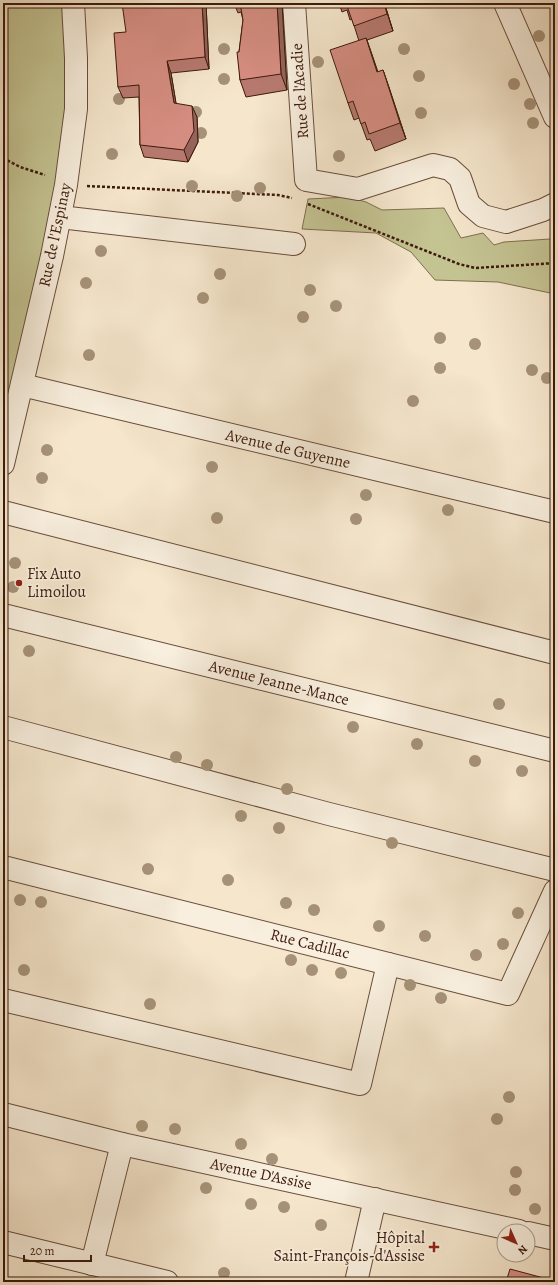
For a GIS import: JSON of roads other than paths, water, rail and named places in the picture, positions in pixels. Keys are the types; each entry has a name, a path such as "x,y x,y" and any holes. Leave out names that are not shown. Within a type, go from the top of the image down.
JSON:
{"street":[{"name":"Rue de l'Espinay","path":"3,464 66,185 76,109 74,3"},
{"name":"Rue de l'Acadie","path":"294,3 306,180 358,189 433,165 450,169 460,178 469,204 483,216 506,222 555,204"},
{"path":"505,3 555,118"},
{"path":"60,217 294,244"},
{"name":"Avenue de Guyenne","path":"22,385 555,512"},
{"path":"3,512 555,653"},
{"name":"Avenue Jeanne-Mance","path":"3,615 555,751"},
{"path":"3,726 329,814 555,870"},
{"name":"Rue Cadillac","path":"3,867 508,994 555,891"},
{"path":"3,1000 360,1084 388,964"},
{"name":"Avenue D'Assise","path":"3,1114 122,1144 496,1226"},
{"path":"92,1264 122,1144"},
{"path":"356,1282 375,1200"},
{"path":"536,1235 555,1239"},
{"path":"3,1242 167,1282"}],"place":[{"name":"Fix Auto Limoilou","path":"19,583"},
{"name":"Hôpital Saint-François-d'Assise","path":"434,1247"}]}
